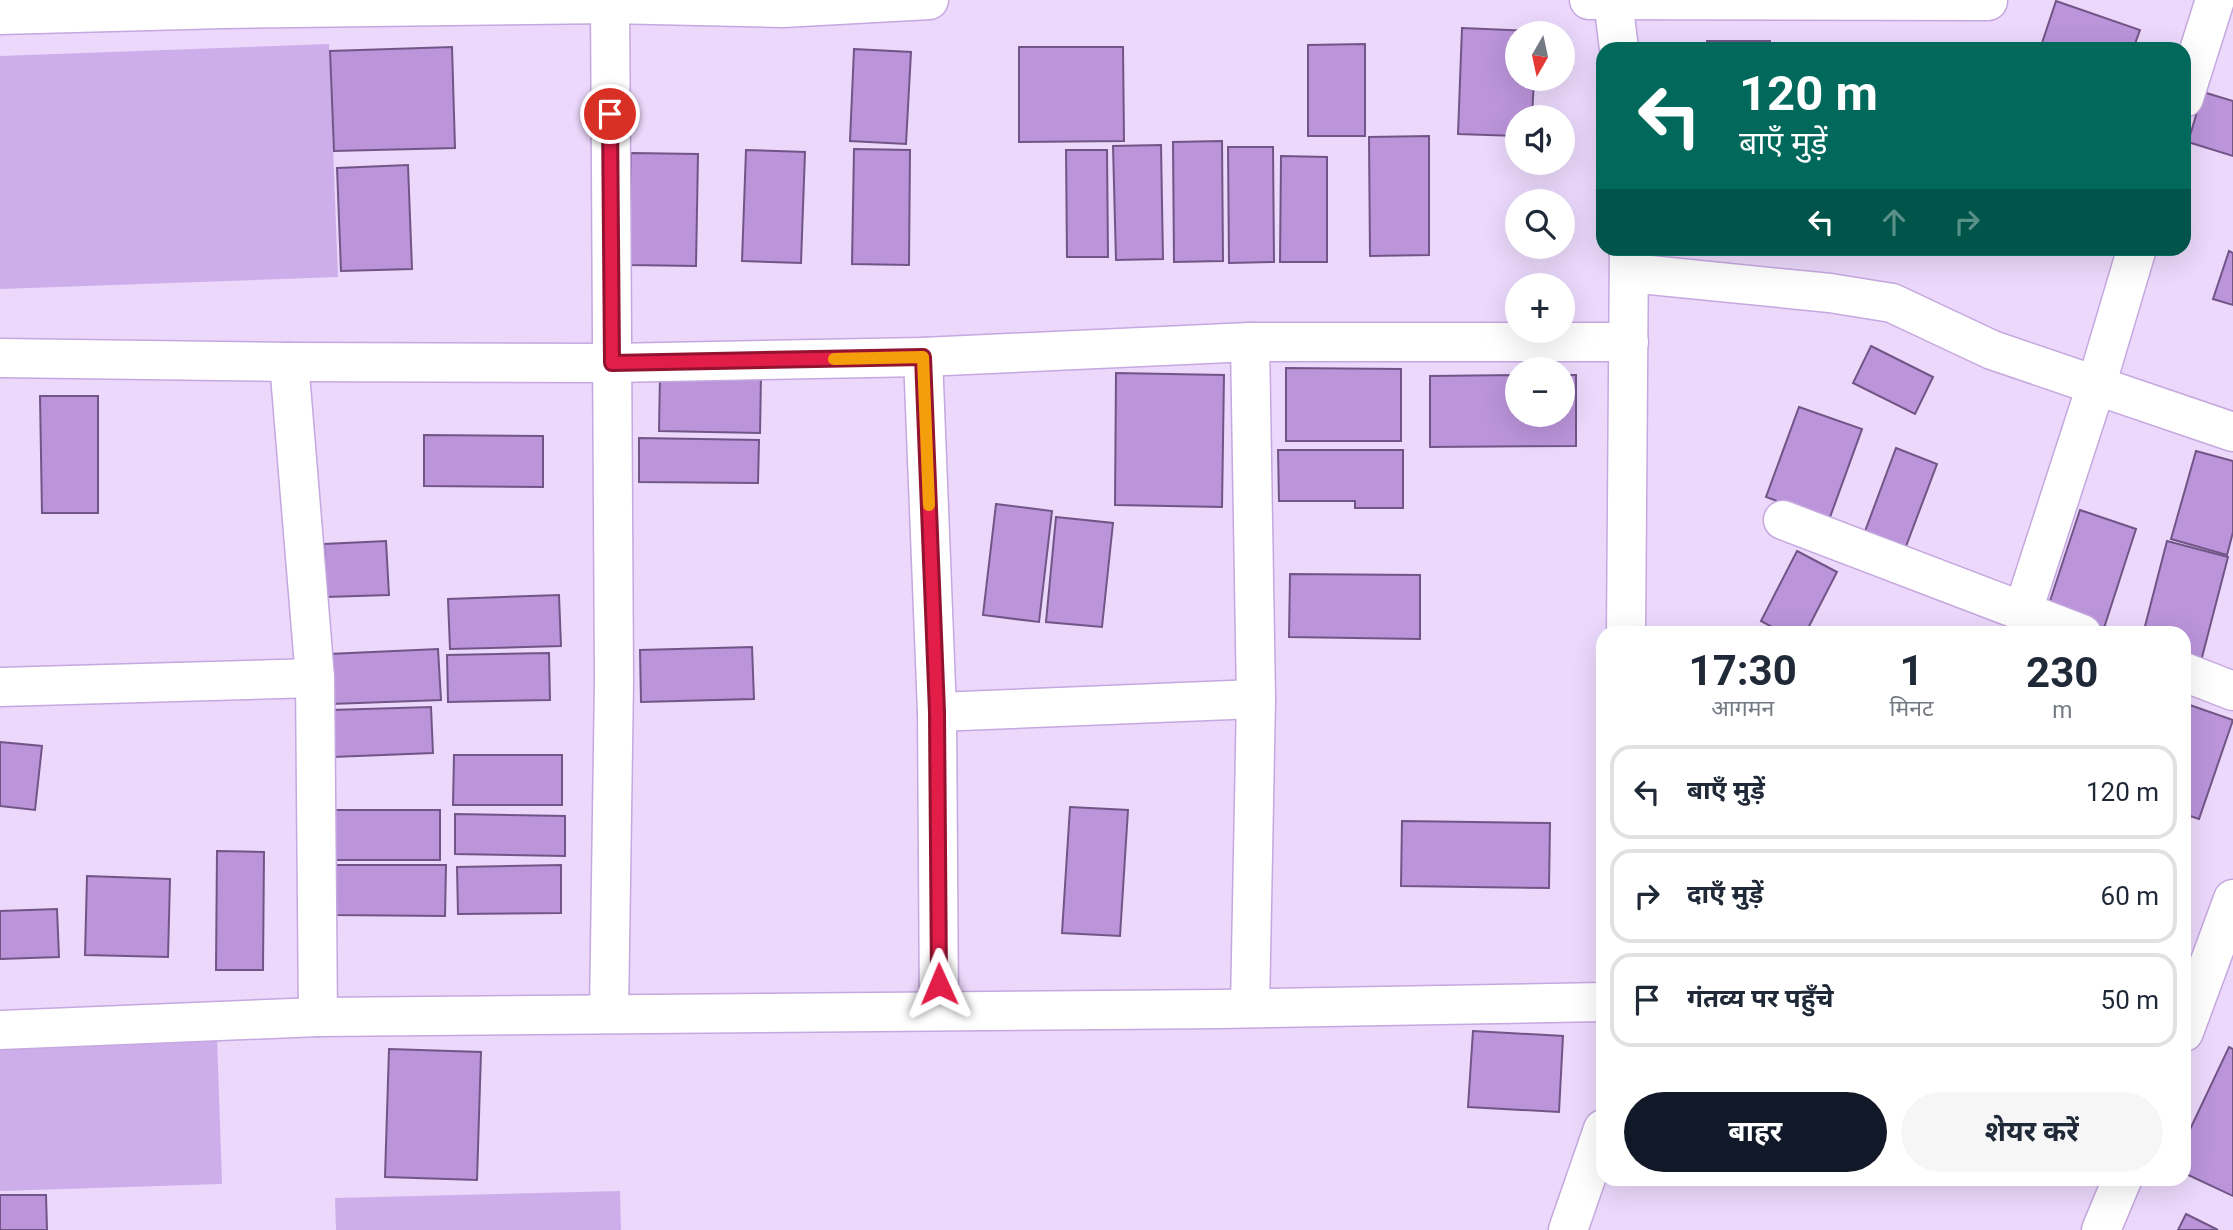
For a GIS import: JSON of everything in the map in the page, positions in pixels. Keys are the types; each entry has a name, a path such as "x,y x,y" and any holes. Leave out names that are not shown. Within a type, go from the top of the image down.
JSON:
{"street":[{"path":"0,15 610,2 783,8 872,1 929,0"},
{"path":"1589,0 1989,1"},
{"path":"1613,0 1618,42"},
{"path":"2191,76 2215,0"},
{"path":"609,1014 614,681 610,2"},
{"path":"2023,611 2096,386 2135,256"},
{"path":"1626,626 1629,261 1892,303 1992,351 2233,432"},
{"path":"0,358 612,363 923,357 1250,342 1629,342"},
{"path":"1250,342 1256,699 1250,1008"},
{"path":"923,357 937,712 939,1011"},
{"path":"289,362 315,678 318,1017"},
{"path":"1783,520 2061,626"},
{"path":"2191,675 2233,691"},
{"path":"0,687 315,678"},
{"path":"937,712 1256,699"},
{"path":"2191,1013 2233,899"},
{"path":"0,1030 318,1017 1596,1002"},
{"path":"1568,1230 1596,1149"},
{"path":"2101,1230 2119,1186"}],"shaded area":[{"path":"329,44 338,277 0,289 0,56"},
{"path":"217,1036 222,1184 0,1191 0,1042"},
{"path":"620,1191 621,1230 336,1230 335,1198"}],"building":[{"path":"2056,1 2140,30 2136,42 2042,42"},
{"path":"1462,28 1505,30 1505,91 1533,91 1533,105 1505,105 1505,136 1458,134"},
{"path":"1707,41 1770,41 1770,42"},
{"path":"1365,44 1365,136 1308,136 1308,45"},
{"path":"452,47 455,148 334,151 330,51"},
{"path":"1019,47 1123,47 1124,141 1019,142"},
{"path":"854,49 911,52 906,144 850,141"},
{"path":"2203,92 2233,101 2233,156 2191,143 2191,132"},
{"path":"1429,136 1429,255 1370,256 1369,137"},
{"path":"1222,141 1223,261 1174,262 1173,142"},
{"path":"1161,145 1163,259 1116,260 1113,146"},
{"path":"1228,147 1273,147 1274,262 1229,263"},
{"path":"854,149 910,150 909,265 852,264"},
{"path":"746,150 805,152 801,263 742,261"},
{"path":"1066,150 1107,150 1108,257 1067,257"},
{"path":"631,153 698,154 696,266 629,265"},
{"path":"1281,156 1327,157 1327,262 1280,262"},
{"path":"408,165 412,269 341,271 337,168"},
{"path":"2229,251 2233,253 2233,305 2213,299"},
{"path":"1871,346 1933,377 1915,414 1853,383"},
{"path":"1286,368 1401,369 1401,441 1286,441"},
{"path":"1116,373 1224,375 1222,507 1115,505"},
{"path":"660,374 761,375 760,433 659,431"},
{"path":"1505,375 1505,427 1575,427 1576,375 1576,446 1430,447 1430,376"},
{"path":"40,396 98,396 98,513 42,513"},
{"path":"1799,407 1862,429 1829,520 1766,497"},
{"path":"424,435 543,436 543,487 424,486"},
{"path":"639,438 759,440 758,483 639,482"},
{"path":"1896,448 1937,464 1905,549 1864,534"},
{"path":"1278,450 1403,450 1403,508 1355,508 1355,501 1279,501"},
{"path":"2196,451 2233,461 2233,532 2227,555 2171,539"},
{"path":"996,504 1052,511 1039,622 983,615"},
{"path":"2080,510 2136,529 2105,626 2047,610"},
{"path":"1056,517 1113,523 1102,627 1046,622"},
{"path":"386,541 389,595 326,597 324,544"},
{"path":"2167,541 2228,557 2200,665 2191,663 2191,626 2145,626"},
{"path":"1797,551 1837,572 1809,626 1770,626 1761,621"},
{"path":"1290,574 1420,575 1420,639 1289,637"},
{"path":"559,595 561,646 450,649 448,599"},
{"path":"752,647 754,699 641,702 640,650"},
{"path":"438,649 441,700 331,704 329,654"},
{"path":"549,653 550,700 448,702 447,655"},
{"path":"2191,705 2233,720 2199,819 2191,816"},
{"path":"431,707 433,753 333,757 331,710"},
{"path":"0,742 42,746 35,810 0,806"},
{"path":"454,755 562,755 562,805 453,805"},
{"path":"1070,807 1128,810 1120,936 1062,933"},
{"path":"331,810 440,810 440,860 331,860"},
{"path":"455,814 565,816 565,856 455,854"},
{"path":"1402,821 1550,823 1549,888 1401,886"},
{"path":"217,851 264,852 263,970 216,970"},
{"path":"333,865 446,865 445,916 333,915"},
{"path":"561,865 561,913 458,914 457,867"},
{"path":"87,876 170,879 168,957 85,955"},
{"path":"57,909 59,957 0,959 0,911"},
{"path":"1473,1031 1563,1036 1559,1112 1468,1107"},
{"path":"2229,1047 2233,1049 2233,1196 2191,1176 2191,1127"},
{"path":"389,1049 481,1052 477,1180 385,1177"},
{"path":"0,1195 46,1195 47,1230 0,1230"},
{"path":"2186,1214 2218,1230 2178,1230"}],"slow traffic":[{"path":"834,359 923,357 929,505"}],"route":[{"path":"610,114 612,363 923,357 937,712 939,984"}]}
